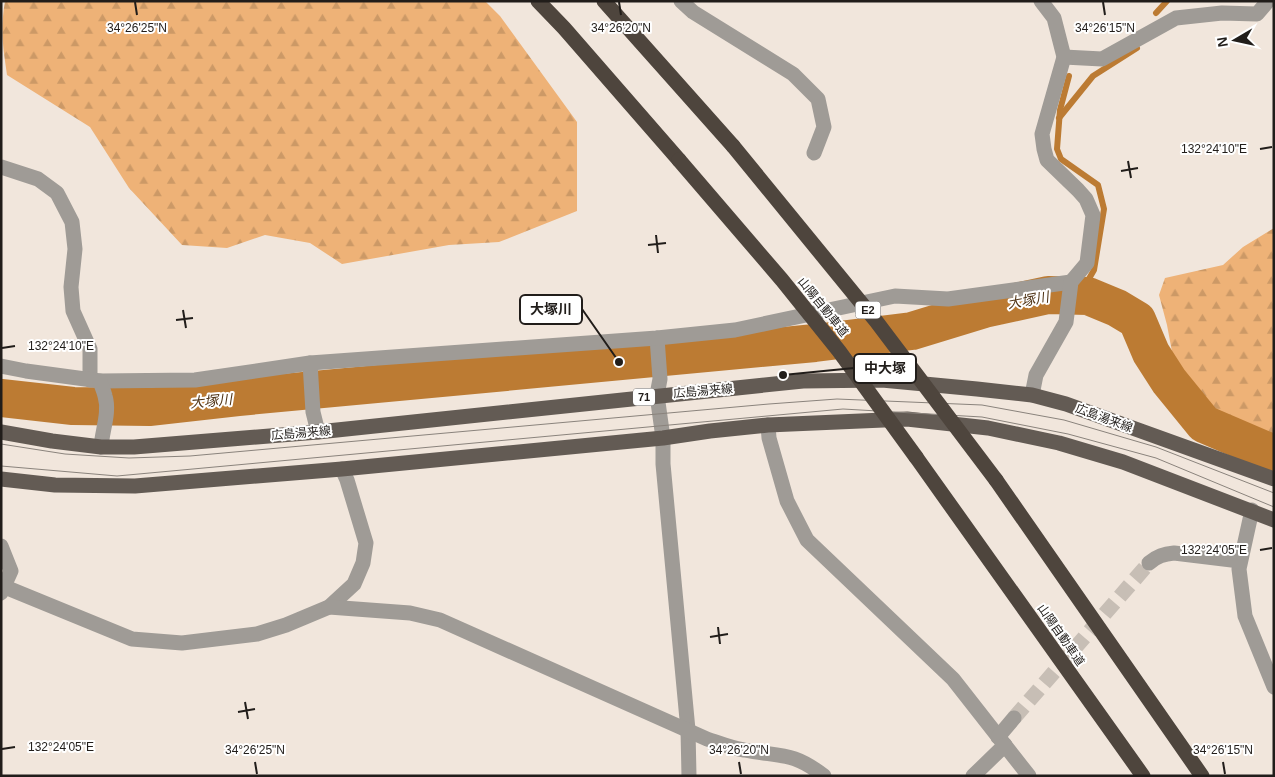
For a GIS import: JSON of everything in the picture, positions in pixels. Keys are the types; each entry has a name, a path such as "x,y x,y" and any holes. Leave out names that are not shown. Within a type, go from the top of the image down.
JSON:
{"highway":[{"name":"山陽自動車道","path":"538,1 564,28 679,160 782,280 839,351 1143,776"},
{"name":"E2","path":"604,1 733,146 876,321 996,480 1202,776"}],"main road":[{"name":"広島湯来線","path":"1,432 101,447 134,446 318,432 803,381 882,380 1032,395 1066,404 1274,479"},
{"path":"1,479 55,485 135,486 342,469 663,438 768,425 907,419 988,428 1059,443 1114,459 1252,510 1274,520"}],"street":[{"path":"681,1 693,12 793,74 818,100 824,127 814,153"},
{"path":"1032,395 1036,376 1066,322 1071,282 1087,263 1093,214 1086,199 1047,160 1044,149 1042,134 1064,57 1054,18 1041,1"},
{"path":"1064,57 1102,59 1176,18 1222,13 1257,14 1268,1"},
{"path":"1,167 38,179 57,193 72,222 76,249 71,287 74,311 90,349 95,380 106,397 105,426 102,432 101,447"},
{"path":"1,366 95,380 195,380 658,343 735,330 895,296 948,299 1071,282"},
{"path":"658,343 660,379 657,395 663,438 663,464 688,730 689,776"},
{"path":"310,370 313,407 318,432"},
{"path":"768,425 769,438 787,500 807,540 953,679 1029,776"},
{"path":"1,546 11,571 3,590 132,638 182,643 257,634 329,607 354,584 363,563 366,544 342,469"},
{"path":"1252,510 1238,569 1245,616 1274,686"},
{"path":"1149,563 1156,557 1174,553 1240,561"},
{"path":"329,607 410,613 440,620 722,745 742,750 789,756 803,761 824,776"},
{"path":"973,776 1001,741 1014,718"}],"green space":[{"path":"5,1 485,1 500,16 577,122 577,211 499,242 449,245 342,264 310,243 265,235 227,248 182,245 129,188 90,127 7,75 2,30"},
{"path":"1274,228 1274,444 1197,401 1173,357 1159,295 1165,278 1223,265 1243,247"}],"waterway":[{"path":"1156,13 1167,1"},
{"path":"1059,118 1093,76 1137,48"},
{"path":"1069,76 1060,110 1057,149 1061,159 1098,185 1104,209 1094,270 1079,296"},
{"name":"大塚川","path":"1,398 73,406 149,407 815,343 912,331 984,309 1048,295 1088,296 1117,308 1137,320 1151,353 1169,381 1204,424 1274,454"}],"tunnel":[{"path":"1014,718 1149,563"}],"tram line":[{"path":"1,444 65,454 129,458 190,456 837,399 982,405 1064,420 1156,447 1274,493"},
{"path":"1,466 117,476 843,409 982,417 1068,434 1156,458 1274,507"}],"place":[{"name":"大塚川","path":"619,362"},
{"name":"中大塚","path":"783,375"}]}
